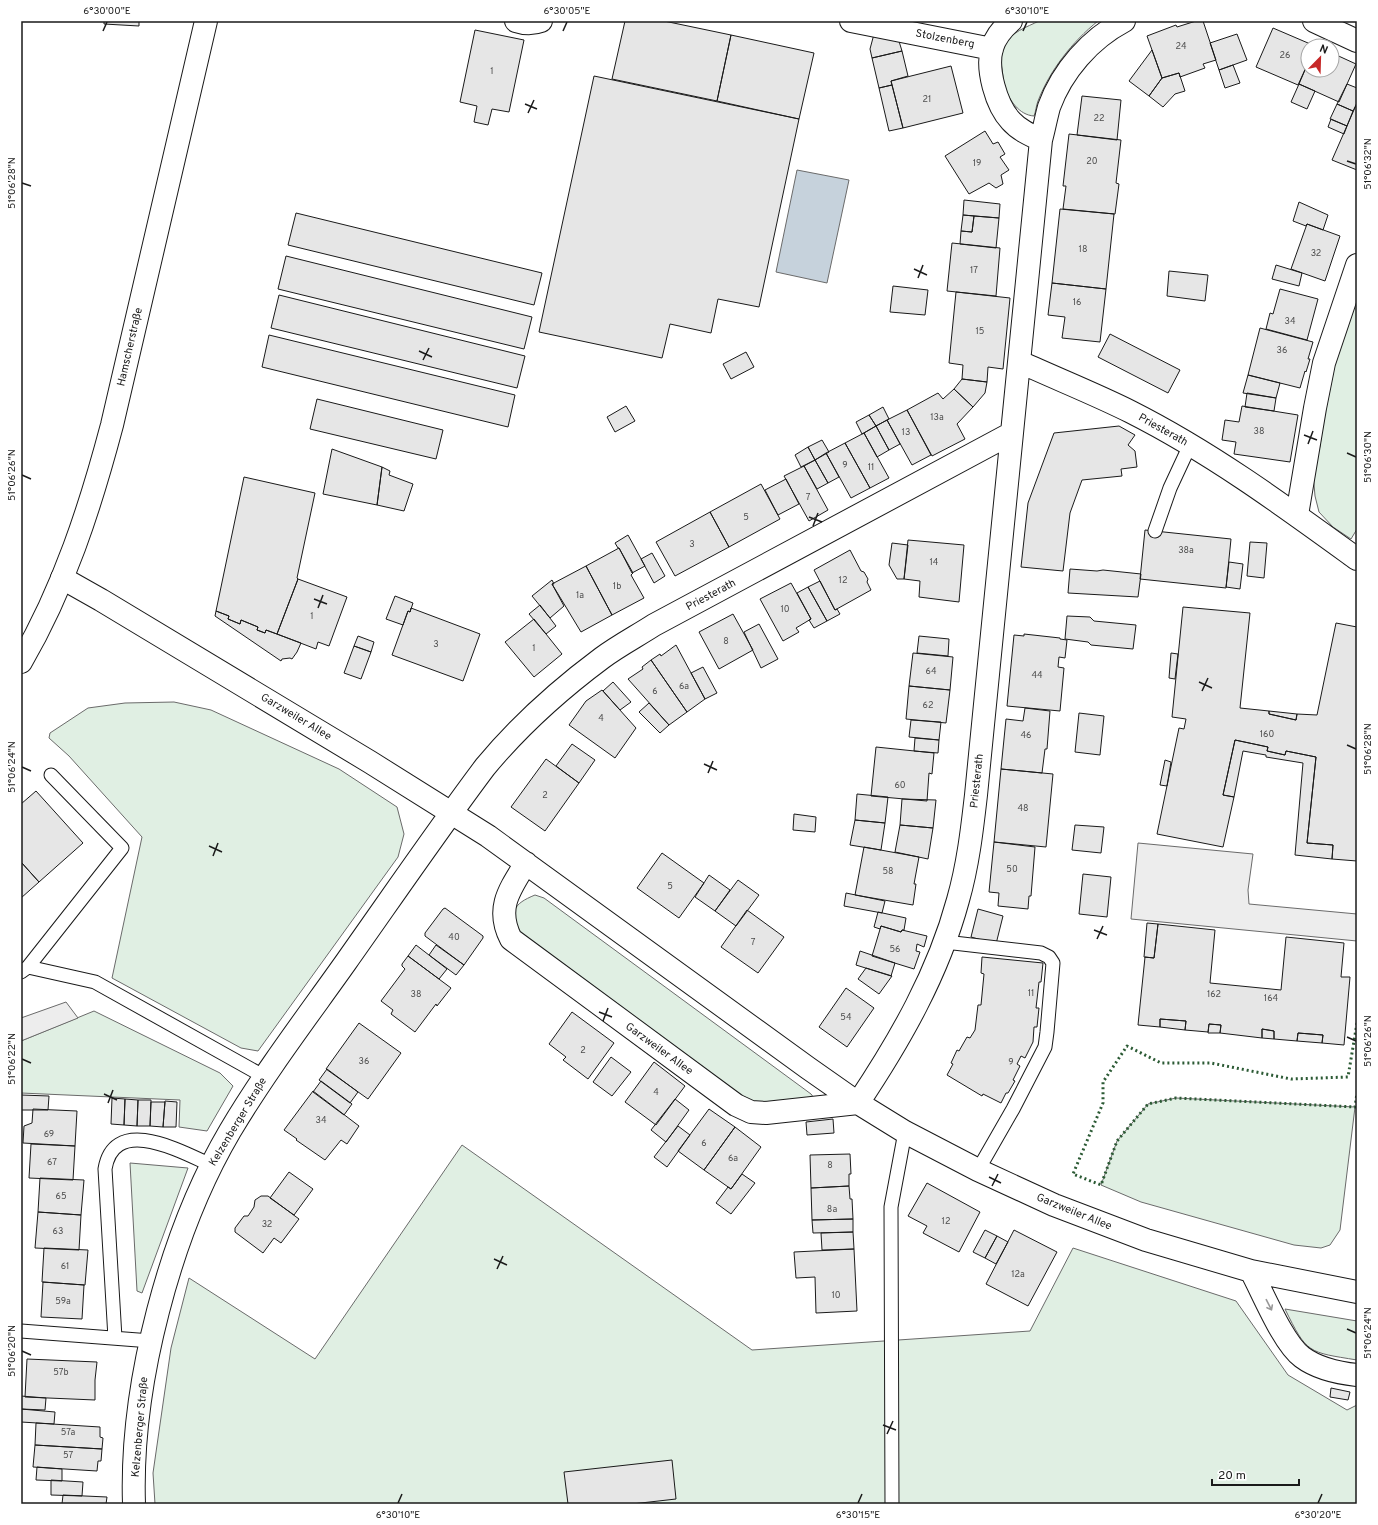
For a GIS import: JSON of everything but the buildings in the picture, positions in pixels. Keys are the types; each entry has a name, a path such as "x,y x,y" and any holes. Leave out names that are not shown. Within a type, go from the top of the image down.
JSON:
{"street":[{"name":"Hamscherstraße","path":"21,662 49,609 88,511 110,432 206,21"},
{"path":"516,21 523,23 536,23 541,21"},
{"name":"Stolzenberg","path":"851,21 992,49"},
{"path":"1011,21 1000,33 992,49 991,69 994,86 1002,109 1010,120 1021,130 1042,140"},
{"name":"Priesterath","path":"858,1103 907,1024 928,982 945,942 959,899 968,854 1042,140 1050,107 1066,76 1088,47 1102,34 1124,21"},
{"path":"1314,21 1357,41"},
{"path":"1297,515 1312,423 1324,363 1357,265"},
{"name":"Priesterath","path":"1020,362 1130,411 1190,445 1244,478 1357,559"},
{"name":"Priesterath","path":"452,812 485,767 518,730 554,696 603,657 654,625 1012,434"},
{"name":"Garzweiler Allee","path":"62,578 101,600 452,812 526,862 762,1035 858,1103 905,1132 978,1170 1054,1205 1098,1222 1161,1244 1251,1271 1357,1292"},
{"name":"Kelzenberger Straße","path":"134,1504 137,1436 145,1371 151,1341 178,1248 200,1189 211,1165 230,1130 265,1077 452,812"},
{"name":"Garzweiler Allee","path":"526,862 509,890 505,905 505,926 511,939 517,945 730,1100 744,1109 759,1113 858,1103"},
{"path":"1251,1271 1288,1342 1301,1357 1331,1371 1357,1375"}],"lane":[{"path":"1155,531 1170,488 1190,445"},
{"path":"51,775 122,848 24,969 95,982 265,1077"},
{"path":"945,942 1041,953 1049,957 1053,963 1047,1032 1044,1047 1013,1108 978,1170"},
{"path":"892,1504 891,1207 905,1132"},
{"path":"115,1338 105,1169 107,1160 111,1153 122,1143 132,1141 149,1141 177,1150 211,1165"},
{"path":"21,1331 151,1341"}],"green space":[{"path":"1039,21 1098,21 1079,38 1055,68 1037,103 1034,116 1019,110 1009,97 1004,83 1001,54 1002,48 1007,40 1020,30"},
{"path":"1357,293 1357,529 1351,539 1333,527 1319,512 1315,496 1313,473 1320,446 1326,399 1338,351"},
{"path":"174,702 211,710 339,769 397,807 404,834 398,857 258,1051 241,1048 112,978 142,837 69,756 49,738 50,733 88,708 125,703"},
{"path":"535,895 544,898 811,1094 814,1098 753,1104 518,933 514,919 515,909 522,902"},
{"path":"94,1011 220,1073 233,1086 207,1131 179,1127 180,1100 21,1093 21,1041"},
{"path":"1176,1098 1355,1107 1340,1230 1330,1245 1321,1248 1294,1245 1141,1202 1101,1185 1117,1141 1148,1104"},
{"path":"462,1145 752,1350 1030,1331 1073,1248 1236,1301 1288,1375 1347,1410 1357,1405 1357,1504 155,1504 153,1473 171,1348 189,1278 315,1359"},
{"path":"130,1163 188,1168 142,1293 137,1291"},
{"path":"1285,1309 1357,1321 1357,1360 1328,1355 1311,1348 1299,1335"}],"shaded area":[{"path":"797,170 849,180 827,283 776,272"},
{"path":"1138,843 1253,854 1248,890 1249,904 1357,914 1357,941 1131,919"},
{"path":"66,1002 78,1018 21,1041 21,1018"}],"hedge":[{"path":"1357,1023 1348,1077 1291,1079 1211,1063 1161,1063 1127,1046 1103,1082 1103,1103 1073,1174 1101,1185 1117,1141 1148,1104 1176,1098 1355,1107 1357,1093"}]}
